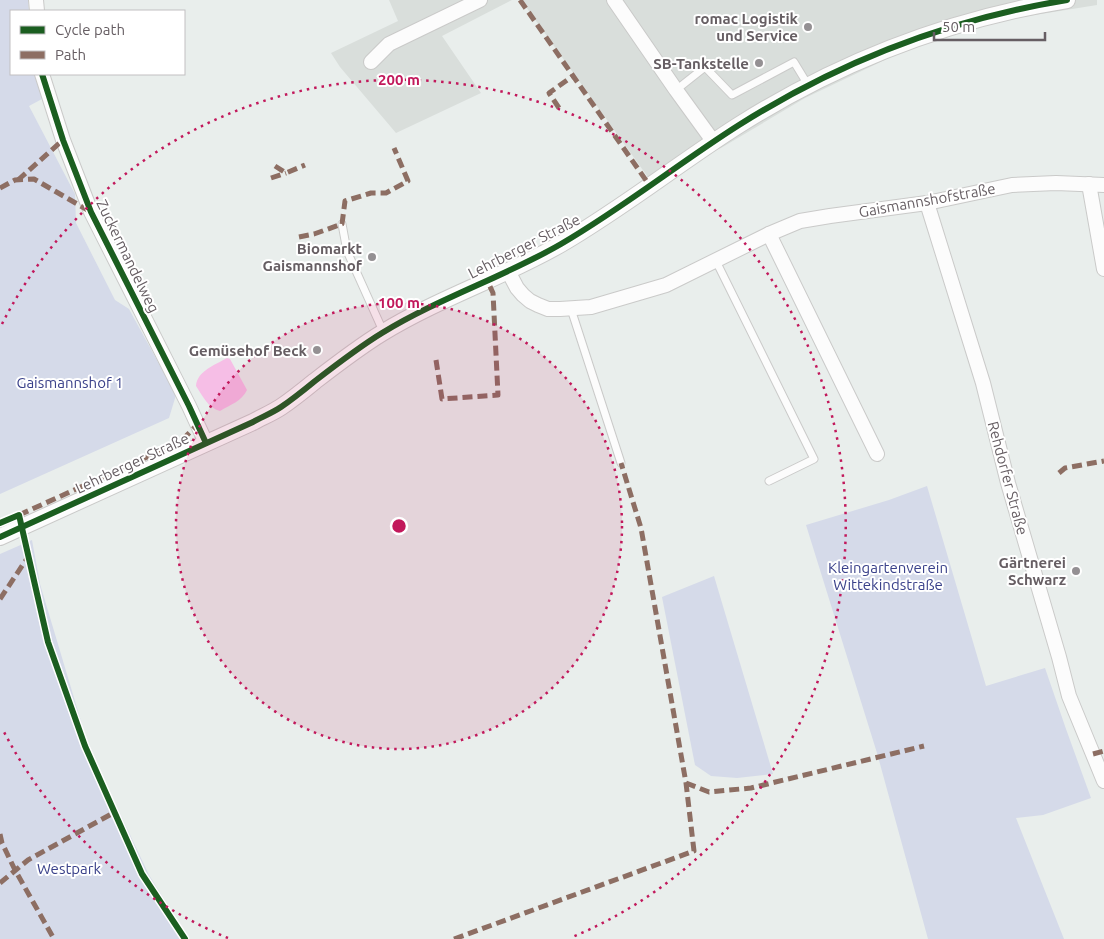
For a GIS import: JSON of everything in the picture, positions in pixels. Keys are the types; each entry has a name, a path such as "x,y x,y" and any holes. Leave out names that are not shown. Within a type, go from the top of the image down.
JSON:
{"street":[{"path":"371,62 389,44 480,0"},
{"path":"614,0 713,141"},
{"name":"Lehrberger Straße","path":"0,537 276,410 352,352 384,332 423,310 544,253 576,235 630,200 713,141 808,85 853,63 952,26 1067,0"},
{"name":"Zuckermandelweg","path":"42,75 63,140 91,212 206,443"},
{"name":"Gaismannshofstraße","path":"508,270 518,288 530,301 548,309 571,310 591,307 666,285 769,234 800,221 927,202 1012,185 1056,182 1104,185"},
{"path":"1089,184 1104,269"},
{"name":"Rehdorfer Straße","path":"927,202 983,383 1008,483 1069,696 1104,781"},
{"path":"769,234 877,454"}],"lane":[{"path":"676,90 705,67 732,95 794,62 808,85"},
{"path":"342,224 347,251 384,332"},
{"path":"716,261 814,459 769,481"},
{"path":"571,310 621,463"}],"shaded area":[{"path":"389,0 512,0 442,36 481,93 396,133 340,67 331,53 398,21"},
{"path":"521,0 1097,0 1097,5 1004,20 914,46 805,98 721,148 650,180"},
{"path":"227,358 230,359 247,390 239,400 220,411 209,404 196,386 203,372"}],"green space":[{"name":"Gaismannshof 1","path":"0,0 28,0 29,10 10,10 10,75 37,75 42,99 29,106 75,194 76,223 115,300 129,309 176,395 169,418 0,494"},
{"name":"Kleingartenverein Wittekindstraße","path":"927,486 986,686 1045,668 1091,798 1043,815 1016,818 1064,939 928,939 877,753 806,525 889,500"},
{"name":"Westpark","path":"32,540 40,584 89,748 149,875 189,939 0,939 0,554"},
{"path":"714,576 773,774 737,778 711,776 695,765 662,597"}],"marked path":[{"path":"520,0 650,186"},
{"path":"559,108 549,93 573,76"},
{"path":"18,180 63,140"},
{"path":"299,237 342,224 345,201 371,193 386,193 408,181 394,148"},
{"path":"275,166 286,173 305,165"},
{"path":"271,178 286,173"},
{"path":"0,188 15,180 34,179 91,212"},
{"path":"436,360 442,399 498,395 493,293 487,280"},
{"path":"19,515 180,442 198,424"},
{"path":"1059,473 1065,468 1104,461"},
{"path":"454,939 694,851 686,783 641,528 621,463"},
{"path":"0,599 28,557"},
{"path":"686,783 709,792 751,788 924,746"},
{"path":"1093,754 1104,751"},
{"path":"0,883 28,860 115,812"},
{"path":"0,834 2,843 15,870 54,939"}],"cycle path":[{"path":"0,537 274,411 382,333 426,309 517,267 561,244 607,216 739,125 777,102 816,82 856,63 938,31 1023,8 1067,0"},
{"path":"42,75 63,140 91,212 206,443"},
{"path":"0,523 19,515 48,642 85,746 142,874 185,939"}],"place":[{"name":"romac Logistik und Service","path":"808,27"},
{"name":"SB-Tankstelle","path":"759,63"},
{"name":"Biomarkt Gaismannshof","path":"372,257"},
{"name":"Gemüsehof Beck","path":"317,350"},
{"name":"Gärtnerei Schwarz","path":"1076,571"}]}
